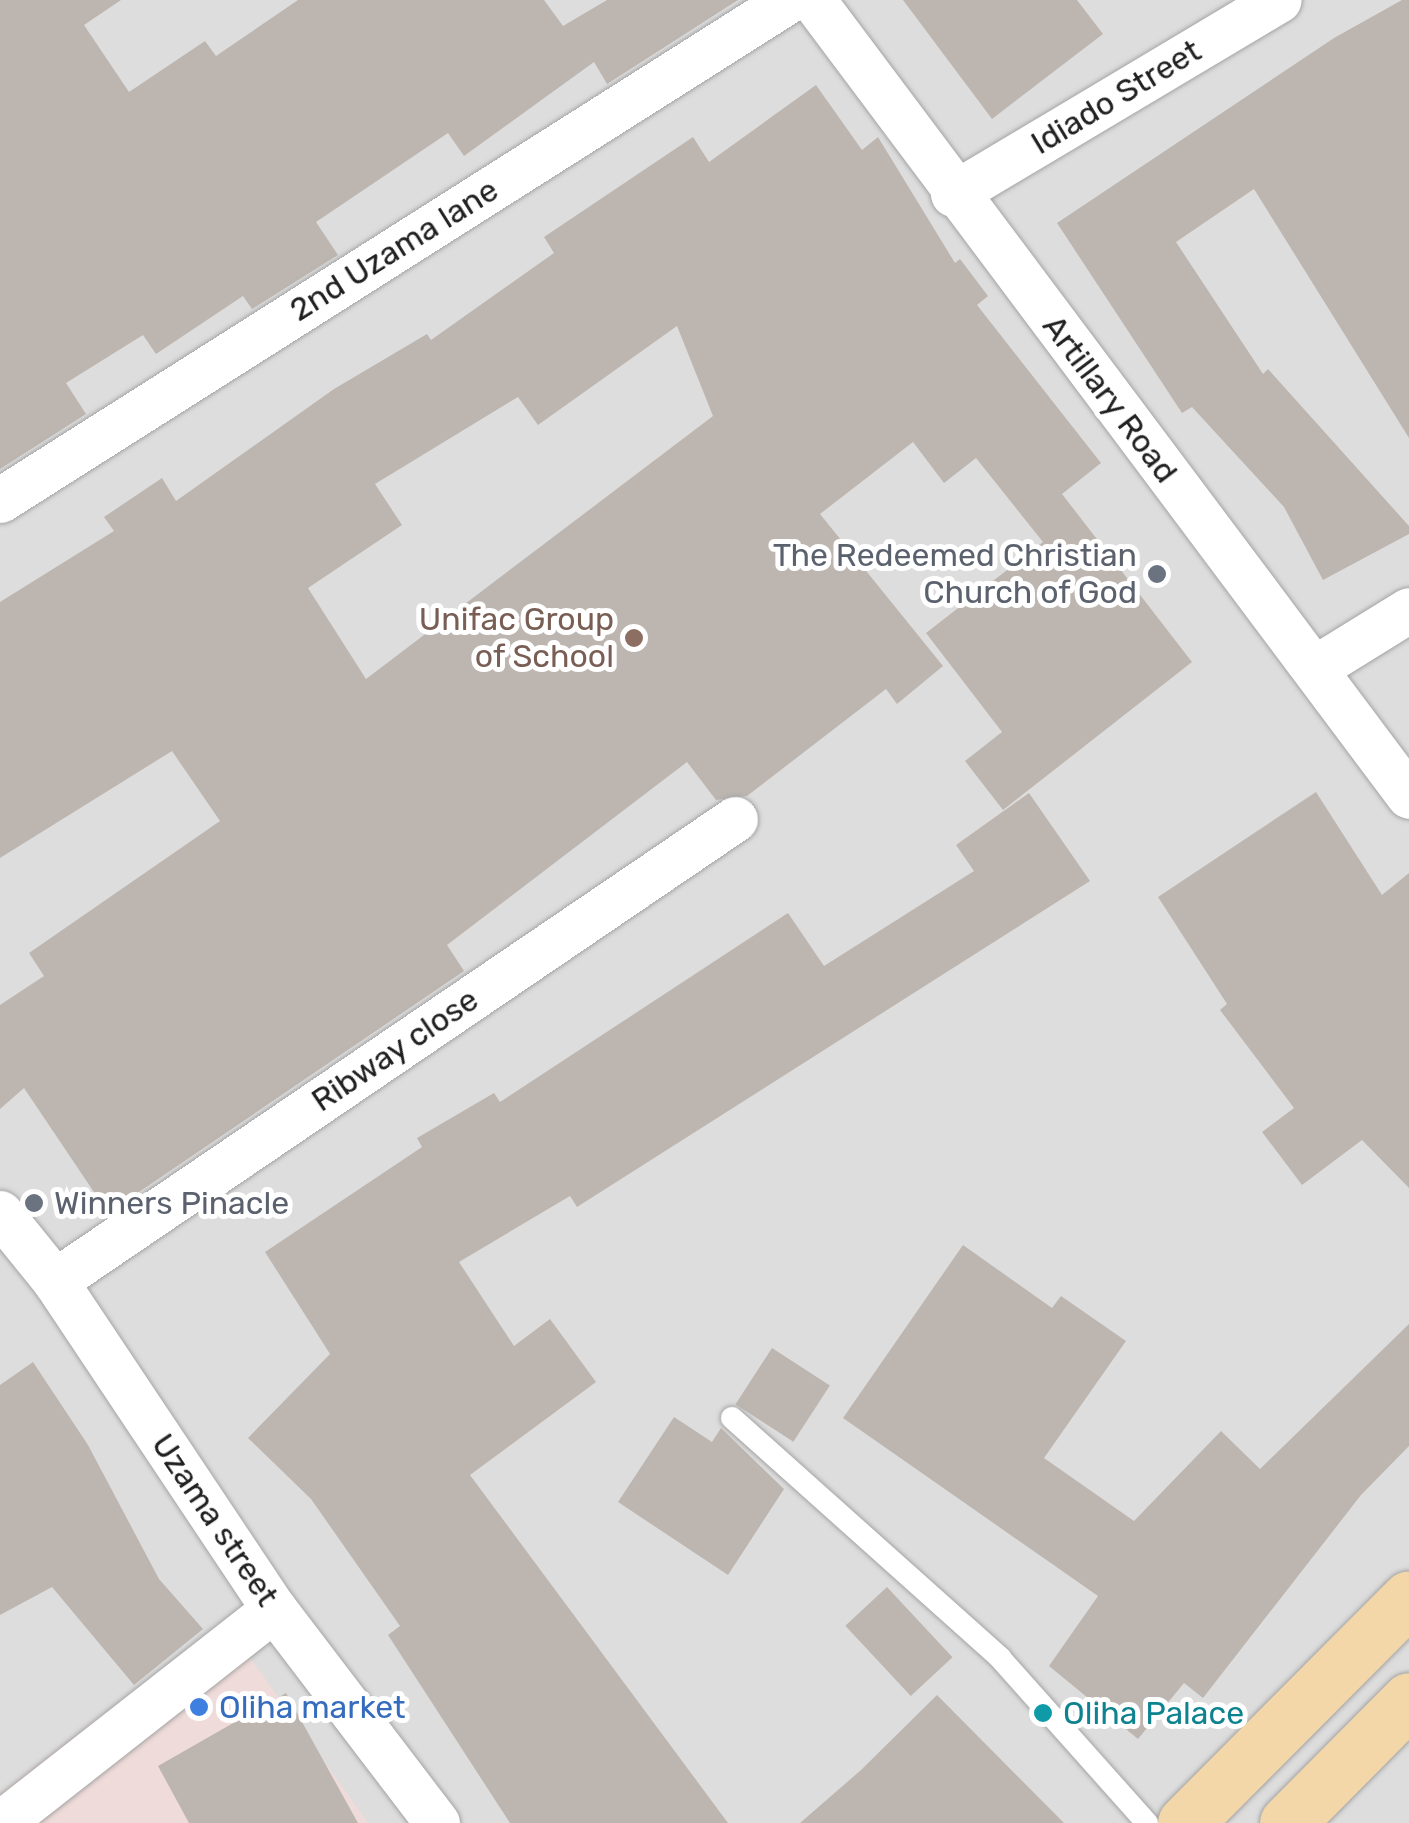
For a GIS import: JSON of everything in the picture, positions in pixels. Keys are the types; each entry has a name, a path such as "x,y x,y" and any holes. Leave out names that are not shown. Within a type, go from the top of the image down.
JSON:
{"main road":[{"path":"1185,1823 1409,1598"},
{"path":"1287,1823 1409,1700"}],"street":[{"name":"2nd Uzama lane","path":"0,500 789,0"},
{"name":"Artillary Road","path":"812,0 953,194 1409,796"},
{"name":"Idiado Street","path":"953,194 1279,0"},
{"path":"1315,668 1409,610"},
{"name":"Ribway close","path":"55,1280 735,819"},
{"name":"Uzama street","path":"0,1213 55,1280 274,1609 437,1823"},
{"path":"0,1823 274,1609"}],"lane":[{"path":"732,1418 1000,1658 1148,1823"}],"shaded area":[{"path":"0,0 1409,0 1409,1823 0,1823"},
{"name":"Oliha market","path":"224,1621 368,1823 0,1823 0,1793"}],"building":[{"path":"0,0 121,0 84,25 129,92 205,41 216,56 298,0 544,0 563,26 607,0 738,0 607,84 594,62 464,156 448,133 316,222 338,255 252,309 243,296 156,354 143,335 66,383 86,414 0,469"},
{"path":"903,0 1077,0 1103,34 992,119"},
{"path":"1402,0 1409,0 1409,438 1254,189 1176,242 1263,374 1268,369 1409,526 1409,534 1323,580 1284,507 1192,407 1182,413 1057,223 1334,38"},
{"path":"816,85 862,150 878,137 955,263 960,259 988,296 977,305 1101,463 1062,494 1192,662 1003,810 965,761 1002,732 926,633 1043,542 976,458 944,483 913,442 820,514 943,666 897,704 886,689 747,796 716,800 687,762 447,945 464,971 108,1213 24,1088 0,1109 0,1005 44,976 29,953 220,821 172,751 0,858 0,602 114,531 104,517 162,478 176,501 334,389 427,334 431,340 554,253 544,237 693,137 709,162","holes":["677,326 713,416 366,679 308,588 402,525 375,484 518,397 538,425"]},
{"path":"1316,792 1382,895 1409,873 1409,1188 1362,1140 1302,1185 1262,1132 1294,1108 1220,1010 1227,1004 1158,897"},
{"path":"1029,793 1090,881 577,1207 570,1196 459,1262 514,1346 550,1319 596,1382 470,1475 728,1823 510,1823 388,1635 400,1626 311,1499 248,1438 330,1354 265,1252 422,1147 417,1138 494,1093 500,1102 788,913 824,966 974,871 956,845"},
{"path":"963,1245 1052,1308 1061,1296 1126,1341 1044,1458 1134,1521 1221,1431 1260,1469 1409,1324 1409,1446 1361,1495 1203,1698 1184,1683 1138,1739 1049,1666 1098,1596 843,1418"},
{"path":"772,1348 830,1386 793,1442 736,1404"},
{"path":"33,1362 88,1445 159,1579 203,1629 134,1685 52,1587 0,1615 0,1385"},
{"path":"674,1417 712,1442 721,1428 784,1489 728,1575 618,1502"},
{"path":"887,1587 952,1657 911,1696 845,1626"},
{"path":"286,1693 358,1823 189,1823 158,1766"},
{"path":"937,1695 1064,1823 800,1823 861,1770"}],"place":[{"name":"The Redeemed Christian Church of God","path":"1157,574"},
{"name":"Unifac Group of School","path":"634,638"},
{"name":"Winners Pinacle","path":"34,1203"},
{"name":"Oliha market","path":"199,1707"},
{"name":"Oliha Palace","path":"1043,1713"}]}
